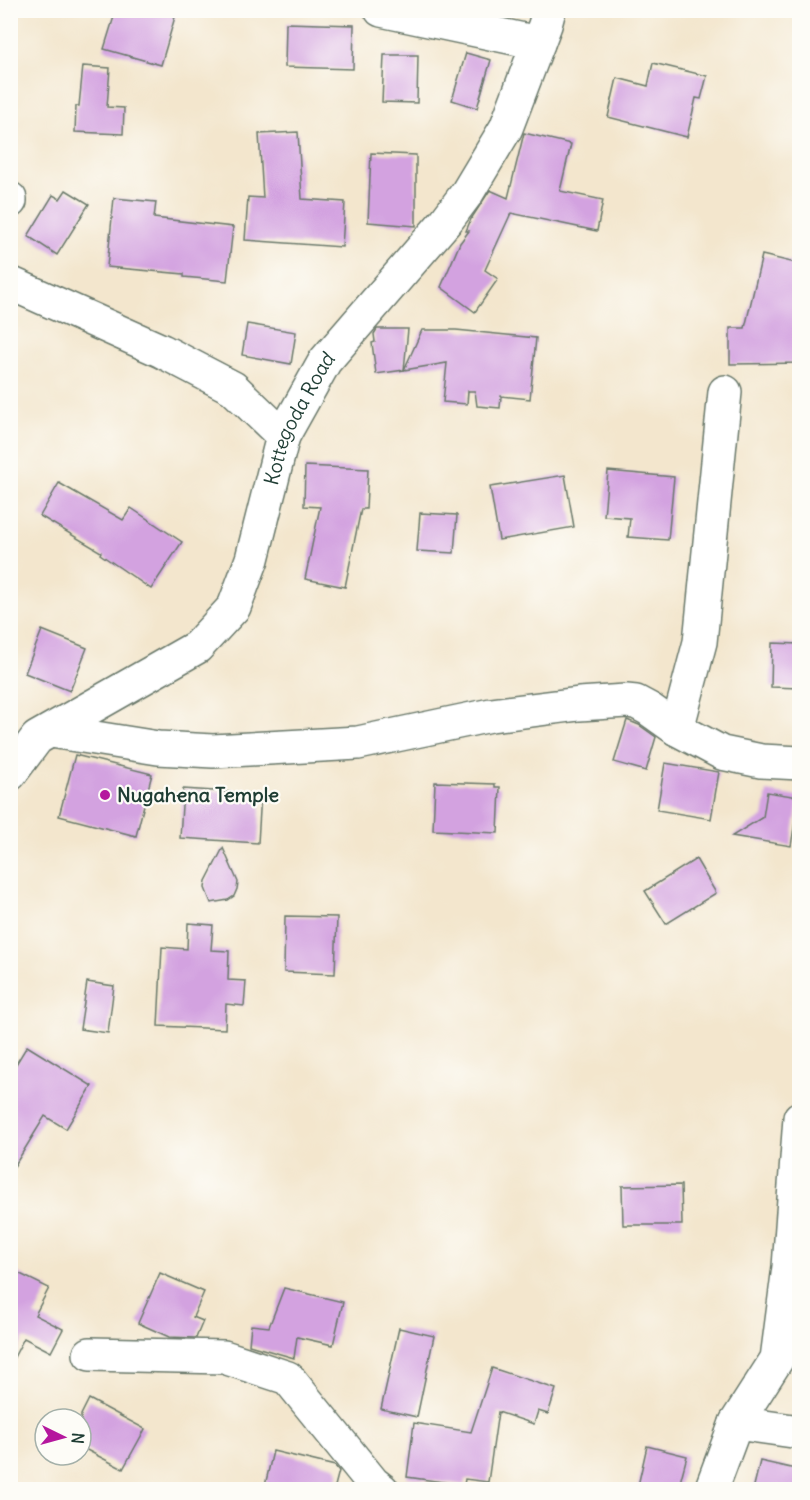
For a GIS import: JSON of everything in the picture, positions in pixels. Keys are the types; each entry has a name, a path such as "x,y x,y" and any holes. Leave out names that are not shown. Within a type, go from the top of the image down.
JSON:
{"street":[{"path":"381,10 538,43"},
{"name":"Kottegoda Road","path":"10,774 37,738 197,647 234,607 252,559 283,436 325,361 446,221 467,193 506,128 549,10"},
{"path":"10,283 162,351 232,388 283,436"},
{"path":"677,729 700,642 724,392"},
{"path":"51,731 158,748 213,751 358,743 490,715 579,704 627,701 636,702 649,709 677,729 723,753 761,761 800,763"},
{"path":"711,1490 736,1423 777,1359 789,1268 800,1118"},
{"path":"90,1354 224,1357 288,1378 373,1483 382,1490"},
{"path":"736,1423 800,1432"}],"building":[{"path":"116,10 177,10 161,65 104,49"},
{"path":"286,23 354,25 353,69 285,67"},
{"path":"466,53 491,60 477,108 452,100"},
{"path":"384,55 418,55 417,103 382,102"},
{"path":"653,63 707,76 701,99 696,98 687,137 608,117 617,78 648,86"},
{"path":"83,66 110,68 107,107 124,108 123,134 75,132 76,106 79,106"},
{"path":"298,132 302,199 345,202 342,247 245,240 248,197 263,198 259,134"},
{"path":"524,133 571,144 560,191 603,200 597,231 511,213 485,270 498,279 475,312 441,287 460,243 469,231 466,231 471,219 490,190 508,198"},
{"path":"371,153 416,155 416,226 368,222"},
{"path":"66,190 89,204 57,255 28,236 53,195 60,199"},
{"path":"114,198 156,202 154,218 233,227 227,281 184,277 184,274 107,267"},
{"path":"762,255 800,264 800,363 730,364 730,328 745,328"},
{"path":"247,324 296,332 291,364 242,355"},
{"path":"377,329 408,329 404,370 376,374 372,343 375,342 374,334"},
{"path":"422,330 456,330 536,338 530,399 501,396 500,408 477,406 475,391 468,391 467,404 443,402 447,363 404,370"},
{"path":"305,466 368,469 366,509 361,509 345,587 305,579 320,507 304,506"},
{"path":"608,471 674,477 668,540 628,537 630,518 604,516"},
{"path":"565,475 574,527 499,540 490,487"},
{"path":"59,483 123,520 131,508 182,542 151,589 100,554 101,552 40,516"},
{"path":"420,513 457,515 454,553 417,551"},
{"path":"42,630 87,648 70,691 25,673"},
{"path":"772,643 800,644 800,688 771,687"},
{"path":"627,720 656,737 646,771 614,762"},
{"name":"Nugahena Temple","path":"75,755 152,774 136,836 59,816"},
{"path":"665,763 719,772 711,819 657,810"},
{"path":"435,782 495,784 495,787 500,787 498,833 433,830"},
{"path":"183,789 261,794 258,843 180,838"},
{"path":"767,792 799,797 791,846 732,836 763,817"},
{"path":"223,848 238,882 237,889 234,896 228,900 211,903 205,888 206,881"},
{"path":"696,859 716,893 666,924 645,891"},
{"path":"285,916 337,917 335,974 284,972"},
{"path":"188,923 213,925 211,950 229,951 228,980 246,981 244,1006 226,1004 225,1029 158,1026 162,947 187,949"},
{"path":"87,982 114,986 108,1033 80,1029"},
{"path":"27,1046 92,1086 66,1129 45,1116 10,1173 10,1074"},
{"path":"681,1185 682,1225 623,1225 622,1186"},
{"path":"10,1269 49,1288 35,1315 63,1329 51,1352 24,1338 10,1365"},
{"path":"160,1273 204,1292 193,1317 203,1321 196,1338 169,1337 138,1323"},
{"path":"284,1288 343,1302 333,1345 297,1337 294,1358 249,1345 251,1325 269,1327"},
{"path":"399,1328 434,1336 417,1417 381,1409"},
{"path":"492,1368 556,1389 548,1414 538,1411 534,1424 498,1412 488,1482 465,1479 464,1485 407,1477 414,1423 471,1432"},
{"path":"89,1399 145,1429 123,1469 93,1453 93,1407 85,1407"},
{"path":"647,1446 687,1456 678,1490 637,1490"},
{"path":"273,1451 335,1466 339,1471 334,1490 264,1490"},
{"path":"760,1461 800,1470 800,1490 753,1490"}],"place":[{"name":"Nugahena Temple","path":"105,795"}]}
